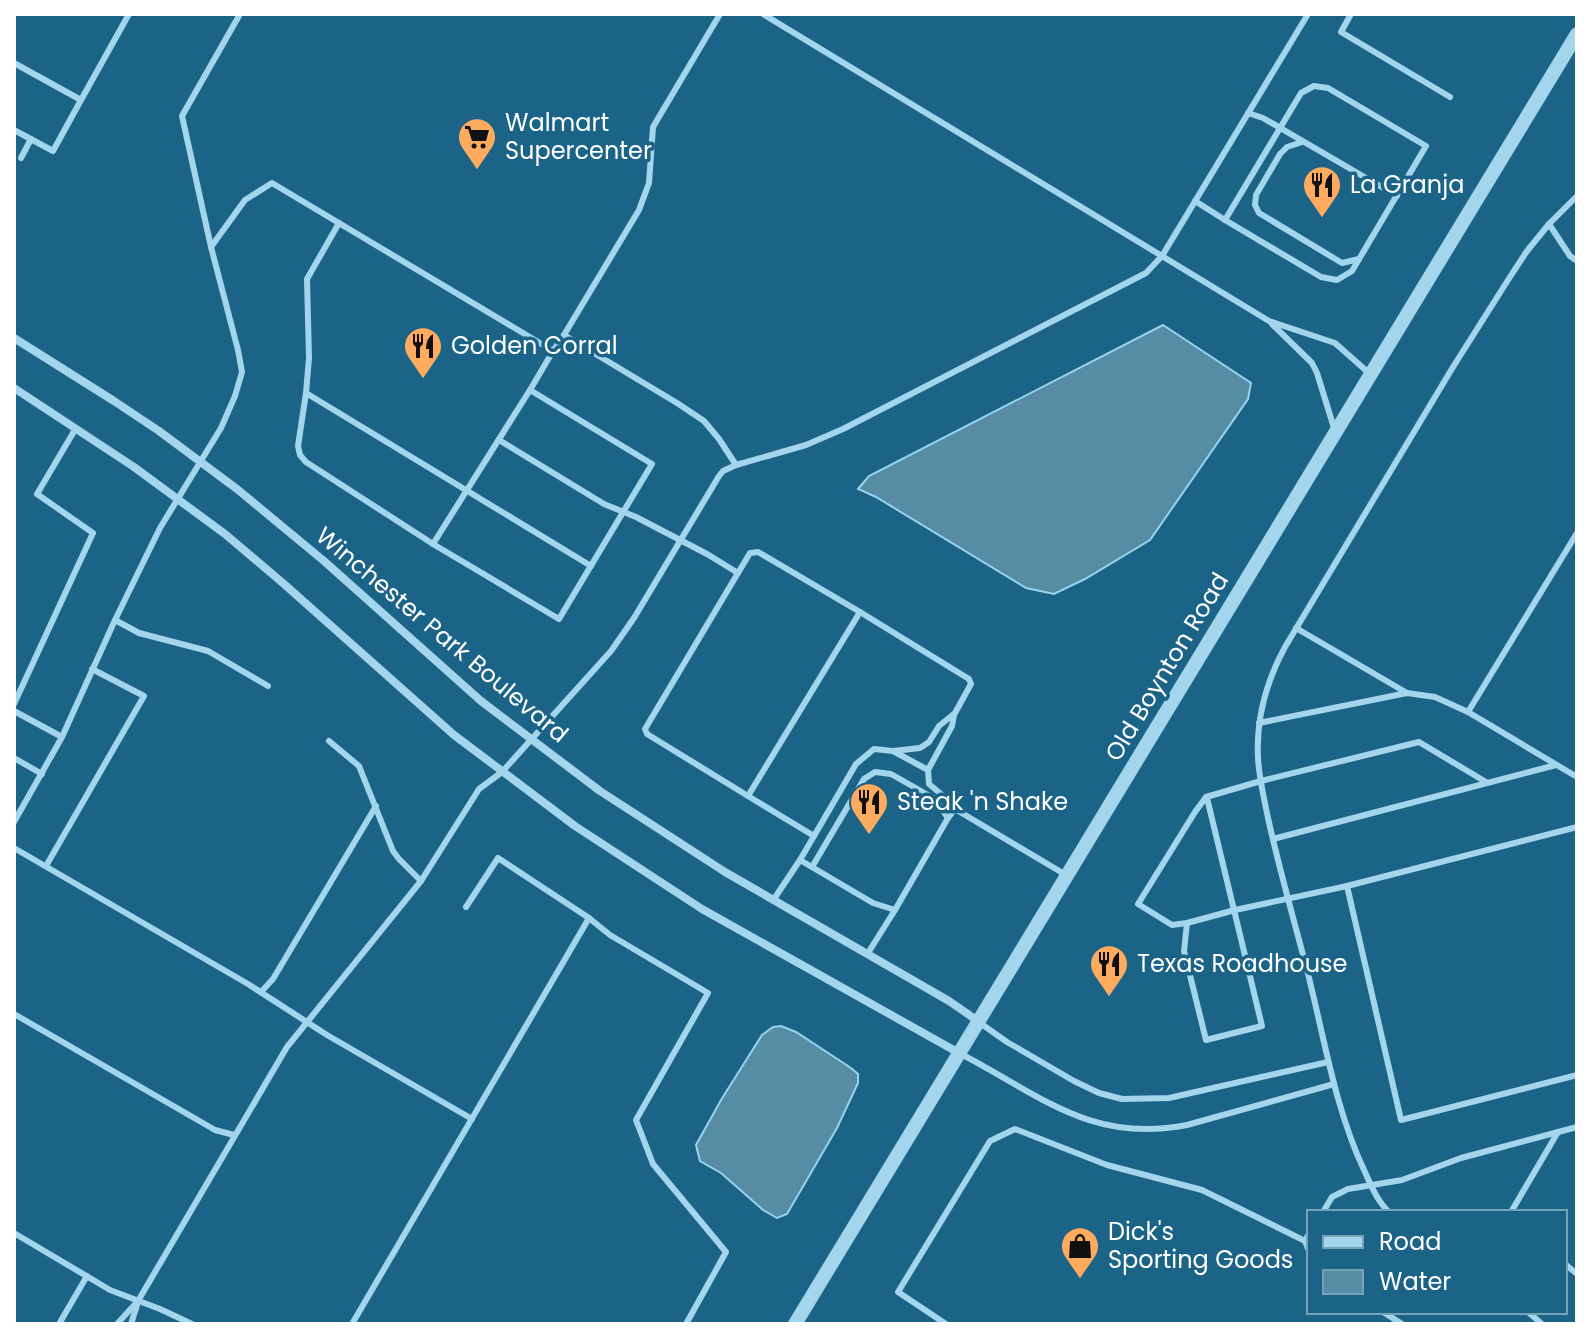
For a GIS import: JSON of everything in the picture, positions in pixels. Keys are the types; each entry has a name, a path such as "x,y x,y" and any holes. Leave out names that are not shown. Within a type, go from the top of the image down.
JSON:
{"street":[{"name":"Old Boynton Road","path":"795,1324 1577,34"},
{"name":"Winchester Park Boulevard","path":"14,338 125,408 200,461 296,537 481,701 600,791 725,872 868,953 978,1021"},
{"path":"14,388 178,498 237,544 420,706 575,826 702,909 959,1053"}],"lane":[{"path":"14,130 53,151 129,14"},
{"path":"14,822 62,737 160,528 229,413 242,372 182,116 240,14"},
{"path":"433,544 639,210 649,183 653,127 720,14"},
{"path":"763,14 1269,321 1335,343 1371,375"},
{"path":"117,1324 138,1301 287,1047 421,881 479,789 502,772 611,651 723,471 806,445 843,429 1146,273 1162,256 1308,14"},
{"path":"1351,14 1341,32 1450,97"},
{"path":"14,63 81,100"},
{"path":"1195,201 1225,220 1321,277 1337,280 1352,271 1426,146 1328,88 1314,86 1301,93 1225,220"},
{"path":"1248,113 1263,118 1397,196"},
{"path":"21,158 31,139"},
{"path":"1302,142 1287,147 1280,154 1256,195 1255,205 1259,213 1342,263 1359,259"},
{"path":"211,247 245,200 272,183 553,351"},
{"path":"1387,1210 1371,1185 1350,1139 1328,1062 1261,781 1258,723 1273,669 1453,367 1508,280 1549,224 1577,196"},
{"path":"339,223 307,279 309,358 298,446 300,455 306,462 433,544 559,619 652,464 530,390"},
{"path":"1549,224 1570,256 1577,261"},
{"path":"1269,321 1312,363 1336,432"},
{"path":"564,335 704,421 736,465"},
{"path":"306,393 591,566"},
{"path":"14,704 93,533 37,494 76,428"},
{"path":"499,440 604,504 738,573"},
{"path":"1468,712 1577,533"},
{"path":"814,836 647,734 645,729 750,553 758,552 969,679 970,688 928,770 929,784 955,809 1066,875"},
{"path":"748,796 860,612"},
{"path":"115,620 139,633 208,651 268,686"},
{"path":"1296,628 1407,693"},
{"path":"46,866 144,696 92,669"},
{"path":"1258,723 1407,693 1435,697 1468,712 1577,777"},
{"path":"14,711 62,737"},
{"path":"774,899 856,764 874,749 893,751 920,748 955,713"},
{"path":"329,741 359,766 393,851 421,881"},
{"path":"1486,782 1419,742 1206,797 1138,904 1172,925 1187,923 1577,827"},
{"path":"893,751 928,770"},
{"path":"14,758 42,774"},
{"path":"1273,839 1556,765"},
{"path":"812,867 864,779 875,772 891,774 935,799 948,818"},
{"path":"1187,923 1184,951 1206,1040 1262,1026 1206,797"},
{"path":"261,992 273,979 376,806"},
{"path":"868,953 955,809"},
{"path":"14,848 472,1119"},
{"path":"466,907 498,858 610,935 708,993 636,1120 653,1164 726,1252 686,1324"},
{"path":"800,860 873,903 895,910"},
{"path":"1347,886 1401,1120 1577,1075"},
{"path":"352,1324 589,918"},
{"path":"14,1014 215,1130 234,1135"},
{"path":"978,1021 1007,1042 1074,1081 1099,1093 1122,1099 1169,1098 1328,1062"},
{"path":"959,1053 1077,1116 1102,1125 1131,1130 1162,1130 1187,1125 1334,1084"},
{"path":"1324,1210 1332,1197 1348,1189 1402,1180 1461,1158 1577,1127"},
{"path":"946,1324 898,1292 990,1141 1015,1129 1107,1165 1202,1190 1307,1237"},
{"path":"1512,1210 1558,1132"},
{"path":"14,1233 110,1290 187,1323"},
{"path":"59,1324 87,1276"},
{"path":"131,1324 138,1301"}],"water":[{"path":"1163,325 1251,383 1248,399 1150,540 1085,579 1054,594 1026,588 858,489 869,476"},
{"path":"781,1026 796,1032 851,1068 858,1074 858,1083 837,1128 787,1214 777,1218 763,1210 721,1173 700,1161 696,1145 762,1035 773,1027"}],"place":[{"name":"Walmart Supercenter","path":"477,171"},
{"name":"La Granja","path":"1322,219"},
{"name":"Golden Corral","path":"423,380"},
{"name":"Steak 'n Shake","path":"869,836"},
{"name":"Texas Roadhouse","path":"1109,998"},
{"name":"Dick's Sporting Goods","path":"1080,1280"}]}
